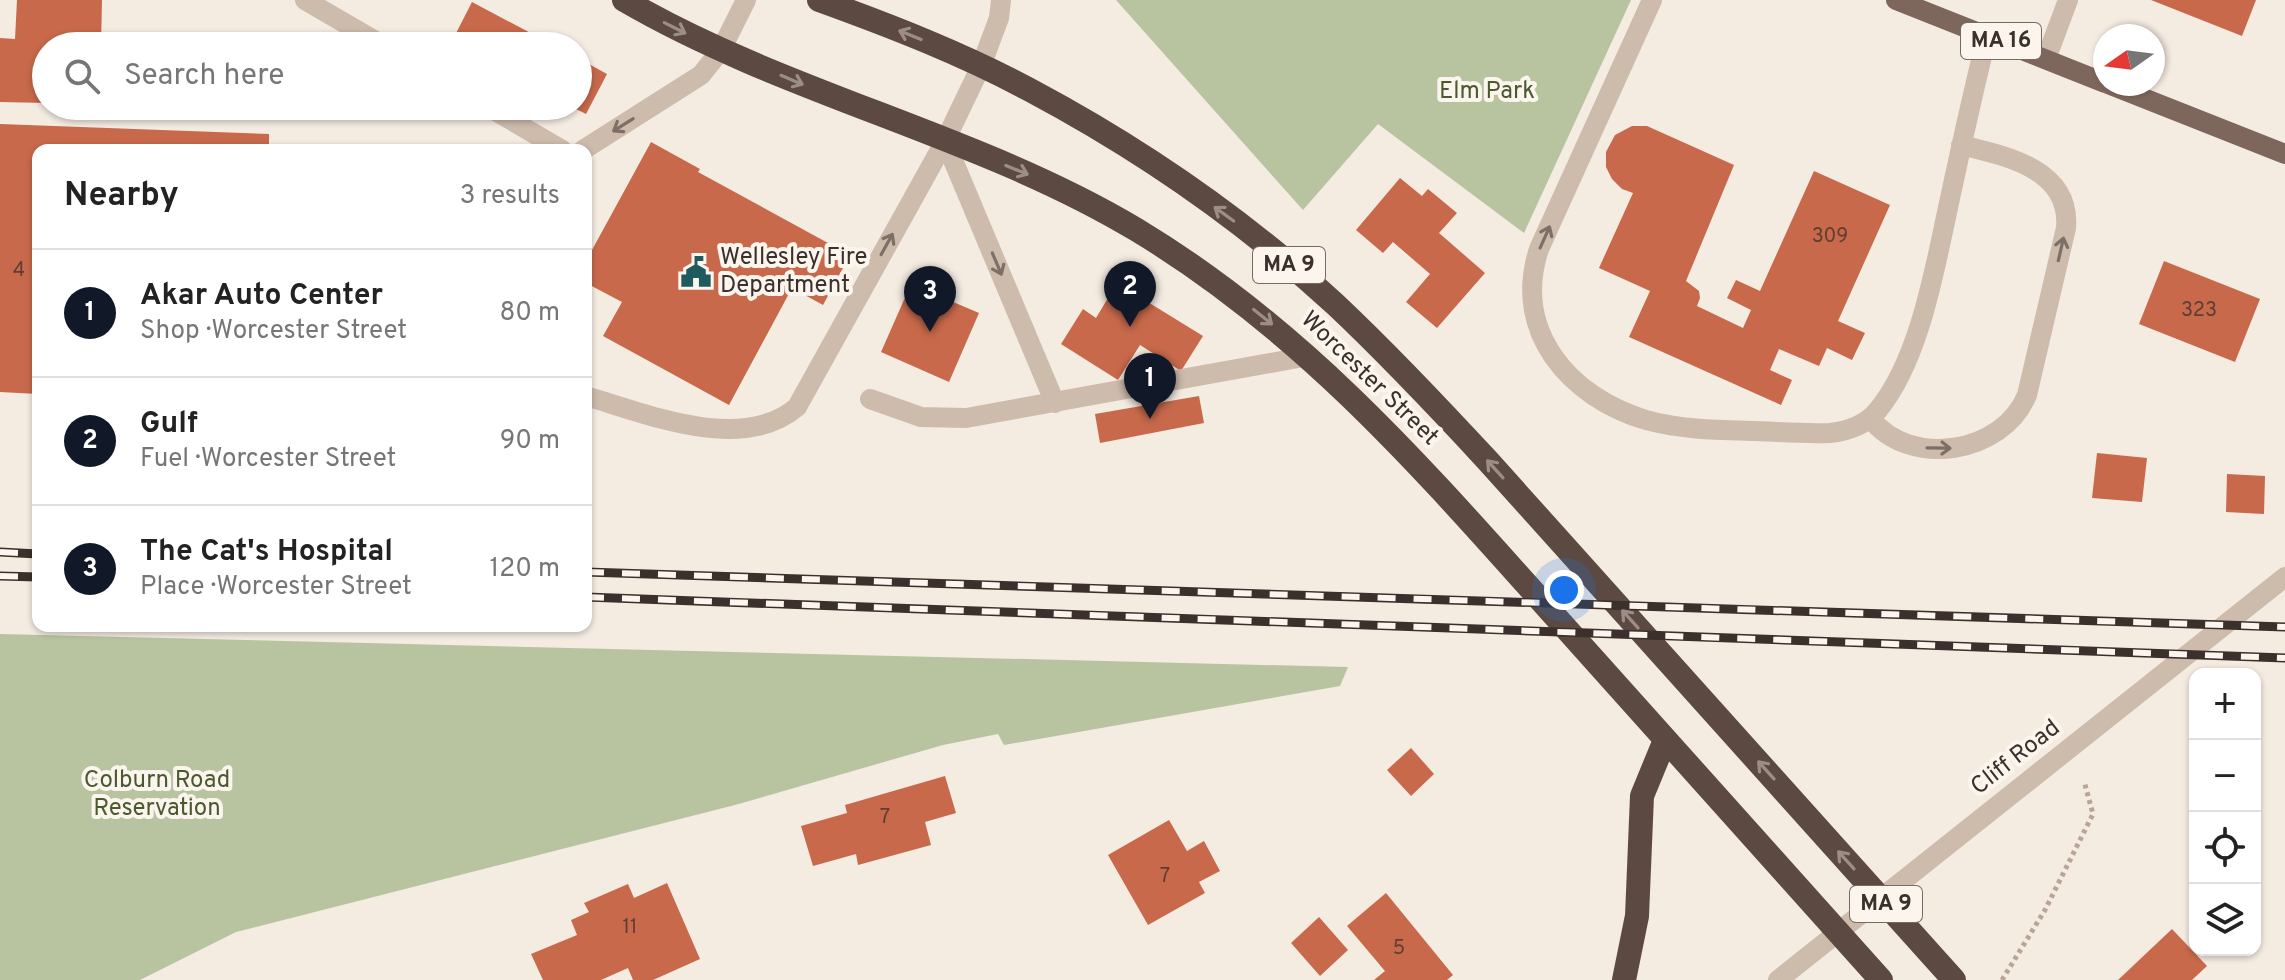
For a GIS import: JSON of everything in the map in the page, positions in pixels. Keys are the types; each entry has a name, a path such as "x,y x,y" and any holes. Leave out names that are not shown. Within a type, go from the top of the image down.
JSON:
{"highway":[{"name":"Worcester Street","path":"819,0 928,42 1043,97 1147,160 1258,239 1335,304 1439,408 1954,980"},
{"name":"Worcester Street","path":"625,1 721,50 1042,180 1136,229 1225,287 1309,356 1359,403 1474,526 1881,980"},
{"path":"1624,980 1640,886 1642,796 1665,740"}],"main road":[{"name":"MA 16","path":"1896,0 2093,77"},
{"name":"MA 16","path":"2140,96 2285,154"}],"street":[{"path":"305,0 360,32"},
{"path":"592,144 696,79 721,50 746,0"},
{"path":"592,398 701,427 724,429 787,415 805,397 945,141 981,66 999,18 1001,0"},
{"path":"1652,0 1539,249 1532,282 1533,312 1544,343 1566,371 1611,405 1642,419 1701,429 1816,434 1842,431 1870,418 1892,388 1920,321 1987,36"},
{"path":"2046,59 2068,0"},
{"path":"511,120 552,144"},
{"path":"945,141 1055,403"},
{"path":"1870,418 1902,442 1948,448 1983,440 2003,428 2014,420 2027,395 2066,228 2064,199 2054,184 2019,162 1961,145"},
{"path":"870,399 906,414 966,418 1309,356"},
{"name":"Cliff Road","path":"1778,980 2285,577"}],"path":[{"path":"2002,980 2045,910 2093,814 2084,781"}],"green space":[{"name":"Elm Park","path":"1116,0 1631,0 1524,233 1378,124 1303,210"},
{"name":"Colburn Road Reservation","path":"0,634 1348,667 1340,686 1004,745 998,734 943,745 735,805 236,932 140,980 0,980"}],"building":[{"path":"17,0 102,0 101,32 32,32 32,103 0,102 0,38 15,39"},
{"path":"2151,0 2256,0 2242,36"},
{"path":"472,2 529,32 457,32"},
{"path":"592,66 607,74 592,103"},
{"path":"0,124 269,134 269,144 32,144 32,394 0,392"},
{"path":"1632,126 1647,126 1734,165 1686,281 1699,291 1697,306 1743,328 1751,310 1727,298 1736,280 1760,291 1814,171 1890,205 1838,321 1865,333 1852,360 1827,348 1819,366 1779,349 1770,370 1792,380 1781,405 1629,337 1650,291 1599,268 1633,193 1622,189 1612,179 1606,167 1606,152 1615,135"},
{"path":"651,142 700,169 698,172 850,255 823,305 792,288 729,405 603,336 622,302 592,286 592,250"},
{"path":"1400,178 1422,196 1428,189 1457,213 1439,233 1485,273 1437,328 1406,302 1430,274 1393,242 1383,253 1356,230"},
{"path":"2164,261 2260,299 2235,362 2139,324"},
{"path":"1117,283 1203,336 1181,371 1140,345 1118,380 1061,344 1083,309 1096,318"},
{"path":"911,284 979,313 949,382 881,352"},
{"path":"1199,396 1204,423 1100,443 1095,414"},
{"path":"2097,453 2147,458 2142,502 2092,498"},
{"path":"2227,474 2265,476 2264,514 2226,512"},
{"path":"1411,748 1434,774 1411,796 1387,770"},
{"path":"945,776 956,813 925,822 931,845 858,865 856,854 813,866 801,826 847,813 845,805"},
{"path":"1169,820 1187,851 1204,841 1220,871 1199,882 1205,893 1148,925 1108,855"},
{"path":"667,883 700,959 653,980 633,980 628,968 601,980 543,980 531,954 577,935 571,920 589,912 584,903 628,884 634,898"},
{"path":"1386,893 1453,975 1447,980 1374,980 1385,971 1347,926"},
{"path":"1319,917 1348,950 1320,976 1291,943"},
{"path":"2172,929 2189,947 2189,956 2198,956 2207,966 2192,980 2118,980"}],"railway":[{"path":"0,552 32,554"},
{"path":"592,572 2285,627"},
{"path":"0,576 32,577"},
{"path":"592,597 2285,658"}],"place":[{"name":"Wellesley Fire Department","path":"696,272"},
{"name":"Gulf","path":"1130,327"},
{"name":"The Cat's Hospital","path":"930,332"},
{"name":"Akar Auto Center","path":"1150,419"}]}
